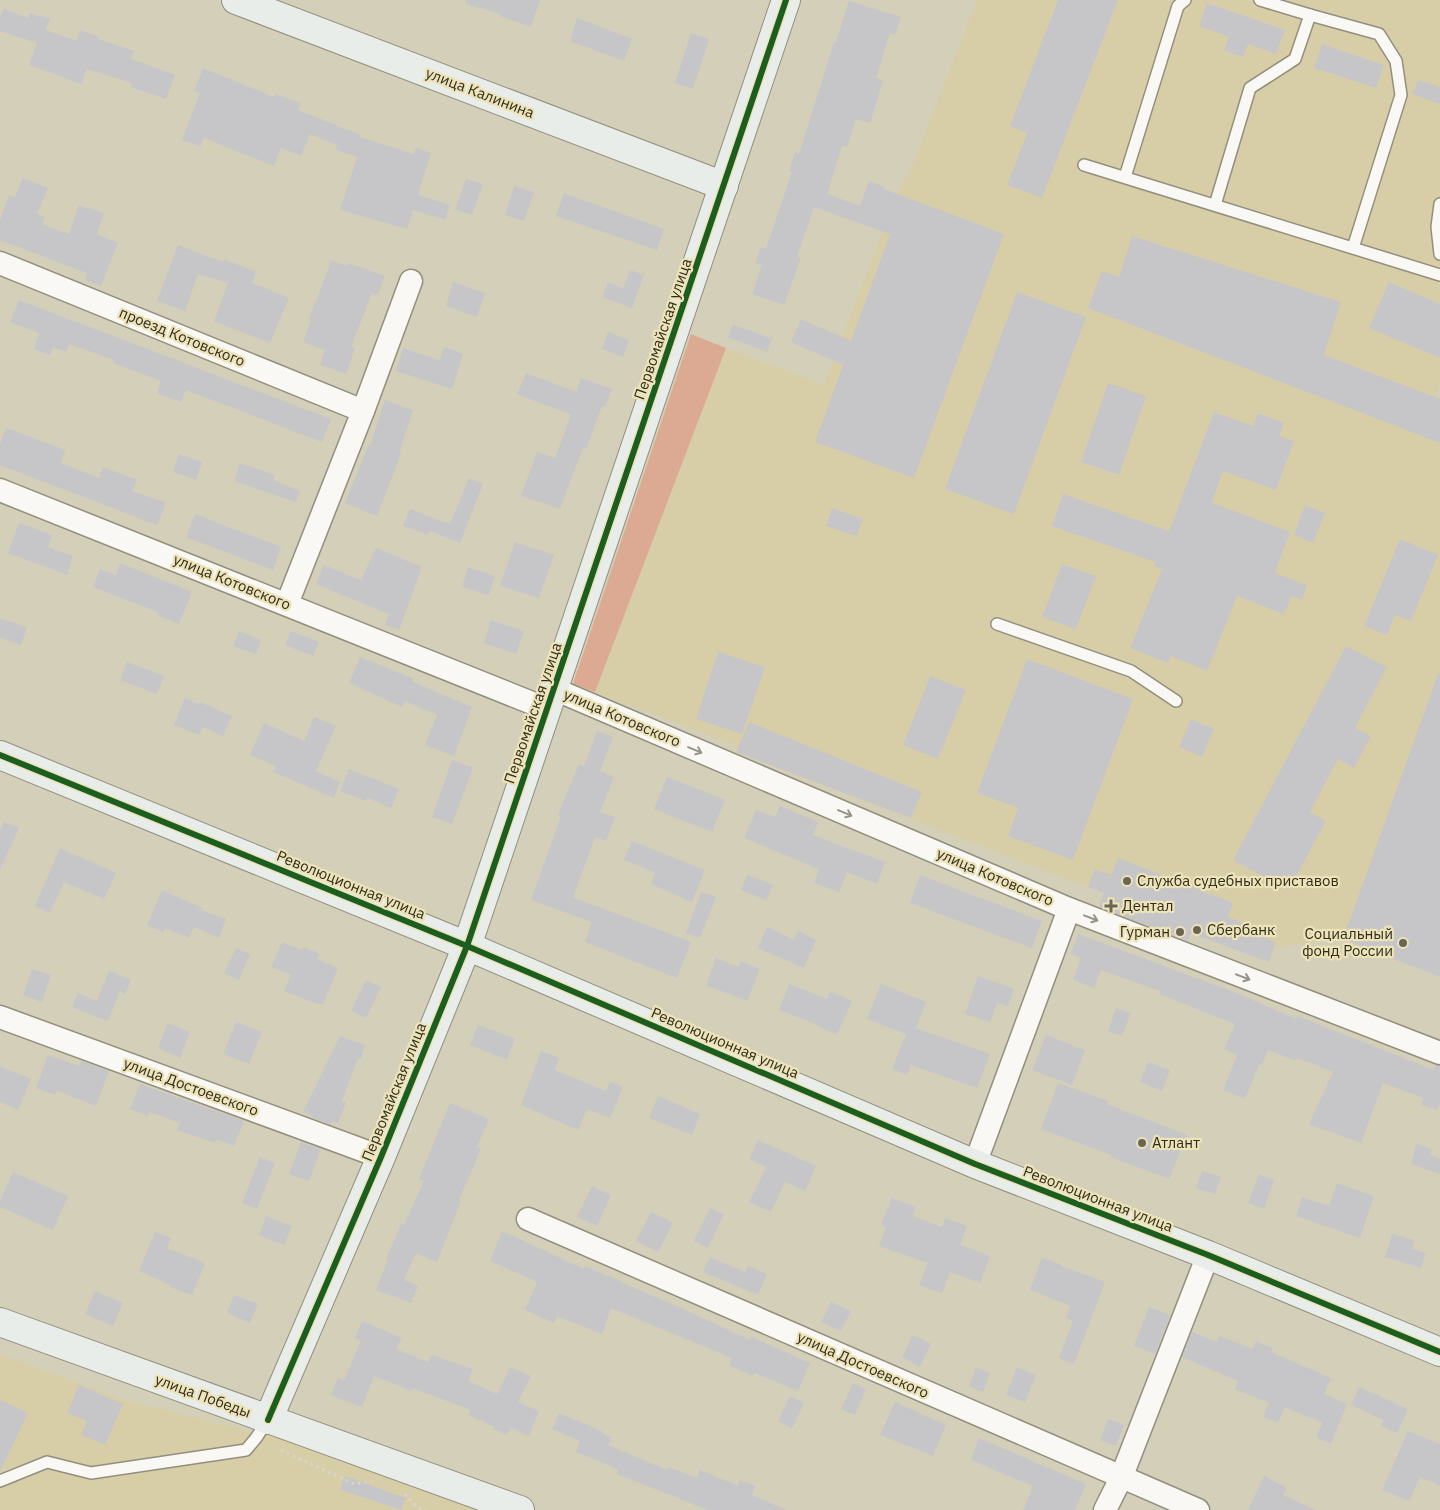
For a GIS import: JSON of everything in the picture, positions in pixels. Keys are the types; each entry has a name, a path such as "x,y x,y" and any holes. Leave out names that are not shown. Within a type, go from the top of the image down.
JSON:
{"street":[{"name":"улица Калинина","path":"236,0 724,186"},
{"name":"Первомайская улица","path":"268,1420 381,1157 467,946 786,0"},
{"name":"проезд Котовского","path":"0,263 363,411"},
{"path":"287,604 412,281"},
{"name":"улица Котовского","path":"0,490 287,604 550,699 1068,909 1440,1053"},
{"name":"Революционная улица","path":"0,755 467,946 975,1164 1208,1255 1440,1352"},
{"path":"975,1164 1068,909"},
{"name":"улица Достоевского","path":"0,1016 381,1157"},
{"name":"улица Достоевского","path":"528,1219 1198,1510"},
{"path":"1105,1510 1121,1478 1208,1255"},
{"name":"улица Победы","path":"0,1322 520,1510"}],"lane":[{"path":"1125,177 1178,6 1185,0"},
{"path":"1260,0 1379,34 1396,60 1401,95 1353,248"},
{"path":"1214,205 1250,88 1295,59 1310,15"},
{"path":"1084,164 1440,275"},
{"path":"1440,204 1437,227 1440,254"},
{"path":"997,624 1131,671 1176,701"},
{"path":"0,1480 47,1462 91,1473 246,1450 268,1420"}],"shaded area":[{"path":"977,0 1440,0 1440,384 1435,396 1440,399 1440,977 1343,939 1278,947 1275,943 1269,962 1218,943 1233,903 1118,858 1111,875 1095,869 1088,887 736,752 737,746 595,692 726,348 824,385 897,194 913,164"},
{"path":"691,334 726,348 595,692 573,684"},
{"path":"0,1354 124,1400 310,1446 491,1510 0,1510"}],"building":[{"path":"466,0 540,0 531,27 500,16 501,14 466,4"},
{"path":"1058,0 1118,0 1042,198 1007,185 1027,133 1010,126"},
{"path":"849,1 901,17 895,35 890,33 876,78 883,80 870,123 856,119 847,147 842,146 827,194 860,206 869,181 885,187 884,189 1004,234 914,478 815,442 843,365 791,342 801,319 851,341 890,234 814,207 797,257 801,258 784,305 752,294 762,265 755,263 761,247 766,249 792,172 789,171 795,152 799,154 834,42 836,42"},
{"path":"1207,3 1285,30 1276,54 1248,44 1243,57 1224,50 1229,37 1199,26"},
{"path":"4,9 28,18 30,13 50,19 46,30 76,41 81,30 99,37 98,39 134,51 131,59 175,75 166,99 131,87 132,83 87,69 81,84 29,65 37,43 0,31 0,18"},
{"path":"577,18 632,39 624,61 570,41"},
{"path":"691,33 709,39 693,89 675,83"},
{"path":"1322,44 1384,65 1376,88 1314,68"},
{"path":"203,68 274,97 276,94 300,103 298,110 361,135 360,137 414,154 416,148 431,153 418,195 450,205 445,220 413,210 407,229 340,210 357,157 335,149 337,145 310,134 301,156 281,148 274,166 204,138 200,147 182,140 200,93 194,91"},
{"path":"1418,80 1440,87 1440,104 1412,94"},
{"path":"23,178 48,188 37,214 45,217 42,224 69,234 79,205 104,213 97,234 118,243 101,286 85,280 87,273 0,240 0,220 9,195 15,197"},
{"path":"466,179 483,184 472,215 455,209"},
{"path":"514,186 534,192 524,221 505,215"},
{"path":"564,193 664,229 657,250 556,216"},
{"path":"1132,236 1341,302 1324,355 1440,399 1440,443 1088,308 1102,271 1119,277"},
{"path":"178,245 223,262 224,259 256,272 252,283 289,298 270,343 214,321 228,283 198,274 185,311 157,301"},
{"path":"331,261 348,266 349,263 385,276 378,295 372,293 351,347 355,348 346,374 320,365 325,350 303,342 311,320 309,319"},
{"path":"630,270 644,275 632,308 602,297 608,282 623,288"},
{"path":"453,282 485,293 477,317 446,306"},
{"path":"1389,282 1440,304 1440,358 1369,328"},
{"path":"1017,292 1086,317 1014,514 945,489"},
{"path":"19,300 331,419 322,442 186,390 181,402 157,393 161,381 113,363 114,360 69,344 66,352 53,347 50,355 34,349 39,333 10,322"},
{"path":"733,324 772,339 767,352 728,337"},
{"path":"608,332 629,340 623,357 602,349"},
{"path":"444,347 463,354 452,389 396,371 403,348 440,360"},
{"path":"526,373 576,392 581,378 612,389 605,407 602,406 586,449 583,448 560,509 521,496 537,452 555,458 571,415 517,394"},
{"path":"1108,383 1146,396 1119,475 1081,462"},
{"path":"385,400 413,410 399,453 401,454 377,516 345,503 368,446 370,446"},
{"path":"1214,412 1253,426 1258,413 1284,423 1279,436 1294,441 1276,490 1223,471 1212,503 1290,532 1275,573 1307,585 1302,600 1292,596 1284,614 1237,596 1207,671 1171,656 1168,663 1130,648 1162,569 1154,566 1155,562 1052,526 1063,494 1169,531"},
{"path":"6,428 65,450 61,463 99,478 103,467 137,480 132,491 166,503 157,525 0,465 0,444"},
{"path":"179,454 202,462 196,480 173,472"},
{"path":"240,463 275,475 273,480 300,491 296,502 234,481"},
{"path":"469,478 483,484 460,543 430,531 428,535 403,526 410,509 450,524"},
{"path":"1305,505 1325,513 1313,543 1294,535"},
{"path":"832,508 863,519 857,536 826,526"},
{"path":"195,514 281,547 273,570 186,537"},
{"path":"19,523 52,535 48,547 73,556 67,575 8,553"},
{"path":"1400,539 1438,555 1411,621 1395,615 1387,635 1364,626"},
{"path":"515,542 554,555 539,598 500,586"},
{"path":"376,548 422,567 399,630 385,625 389,614 316,584 324,565 361,580"},
{"path":"120,563 192,592 179,624 157,615 158,612 93,587 100,569 116,575"},
{"path":"1062,564 1096,576 1076,629 1042,617"},
{"path":"468,567 495,576 489,595 462,587"},
{"path":"0,618 27,628 21,645 0,637"},
{"path":"491,620 524,631 516,654 484,643"},
{"path":"239,631 261,640 256,654 233,646"},
{"path":"291,631 319,642 313,656 285,645"},
{"path":"1346,646 1387,667 1355,728 1371,736 1354,768 1338,759 1310,812 1326,821 1289,890 1233,860"},
{"path":"718,652 765,667 742,734 696,719"},
{"path":"360,657 414,679 413,682 472,707 454,756 425,745 437,715 405,701 402,707 349,683"},
{"path":"1027,659 1133,699 1073,860 1008,836 1018,808 977,793"},
{"path":"127,662 164,676 157,694 120,680"},
{"path":"1438,674 1440,674 1440,977 1343,939"},
{"path":"930,676 966,690 938,759 903,745"},
{"path":"185,698 199,704 200,702 232,716 223,736 203,727 199,735 174,725"},
{"path":"314,717 336,726 316,771 340,782 334,798 273,772 276,766 250,755 264,723 304,741"},
{"path":"1191,719 1214,729 1202,757 1179,747"},
{"path":"749,722 922,792 911,818 736,752"},
{"path":"597,731 613,737 600,771 614,777 600,812 615,817 606,841 595,837 573,897 691,942 677,978 585,942 592,922 531,900 561,816 558,815 579,764 584,766"},
{"path":"452,760 473,768 452,824 432,817"},
{"path":"349,769 399,789 391,808 368,798 366,801 340,791"},
{"path":"667,777 725,800 712,832 654,809"},
{"path":"780,806 818,822 813,835 885,862 877,884 847,872 839,892 814,883 819,869 744,838 756,810 775,817"},
{"path":"4,822 19,828 0,870 0,831"},
{"path":"632,841 705,870 692,902 651,884 655,873 624,860"},
{"path":"60,848 116,873 104,899 64,882 50,913 35,906"},
{"path":"1118,858 1233,903 1228,917 1269,933 1267,938 1275,943 1269,962 1191,933 1188,941 1099,907 1104,893 1088,887 1095,869 1111,875"},
{"path":"747,875 773,885 766,900 741,890"},
{"path":"920,875 1042,921 1032,948 910,903"},
{"path":"162,890 202,908 201,910 226,919 219,938 194,927 189,938 165,928 163,932 147,925"},
{"path":"701,892 716,897 700,938 686,933"},
{"path":"767,927 794,940 798,931 816,940 804,968 758,948"},
{"path":"1078,934 1234,992 1296,1019 1297,1016 1434,1070 1436,1065 1440,1066 1440,1104 1437,1110 1421,1105 1424,1098 1383,1083 1361,1143 1309,1124 1333,1072 1297,1058 1296,1061 1268,1050 1262,1065 1259,1064 1245,1099 1223,1090 1237,1055 1224,1049 1235,1024 1159,994 1160,991 1101,970 1094,988 1073,980 1081,958 1071,954"},
{"path":"282,942 302,950 304,947 320,954 317,959 338,968 323,1004 317,1004 284,991 291,975 271,967"},
{"path":"236,948 250,954 239,980 224,973"},
{"path":"716,958 738,967 741,961 760,969 747,1001 706,985"},
{"path":"32,969 51,975 42,1002 23,995"},
{"path":"109,971 131,980 125,994 120,991 108,1021 72,1007 78,993 97,1001"},
{"path":"978,976 1014,989 1008,1006 997,1003 990,1022 965,1014"},
{"path":"366,980 381,987 366,1018 351,1011"},
{"path":"789,984 827,999 830,991 852,1001 837,1035 816,1024 779,1010"},
{"path":"881,984 926,1002 916,1028 990,1054 977,1088 911,1065 907,1075 892,1069 906,1034 867,1019"},
{"path":"1116,1008 1131,1013 1122,1036 1108,1031"},
{"path":"236,1022 262,1032 249,1064 223,1054"},
{"path":"168,1023 190,1032 180,1058 158,1048"},
{"path":"478,1025 515,1039 507,1060 470,1045"},
{"path":"1046,1035 1085,1050 1072,1085 1032,1070"},
{"path":"340,1036 365,1045 361,1059 358,1058 342,1101 346,1103 338,1123 332,1121 331,1125 303,1112"},
{"path":"541,1051 559,1058 555,1070 606,1091 610,1082 623,1087 610,1118 587,1109 578,1130 521,1105"},
{"path":"48,1055 79,1066 81,1061 109,1071 96,1106 57,1091 55,1095 36,1088"},
{"path":"1148,1062 1170,1070 1162,1091 1140,1082"},
{"path":"0,1066 31,1079 18,1110 0,1102"},
{"path":"1058,1083 1108,1101 1107,1104 1187,1135 1169,1179 1111,1157 1112,1155 1041,1129"},
{"path":"140,1084 244,1121 234,1146 216,1139 215,1143 177,1130 180,1123 149,1112 148,1116 130,1109"},
{"path":"658,1096 700,1114 692,1135 649,1118"},
{"path":"450,1103 489,1119 477,1147 481,1149 459,1200 461,1201 437,1262 416,1253 404,1280 418,1286 411,1303 376,1290 388,1259 386,1259 401,1224 404,1225 424,1181 419,1179"},
{"path":"758,1140 816,1166 805,1191 785,1182 771,1212 749,1202 766,1167 749,1159"},
{"path":"301,1142 321,1149 309,1181 289,1174"},
{"path":"1416,1144 1432,1149 1430,1155 1440,1159 1440,1174 1411,1164"},
{"path":"260,1157 275,1163 257,1209 242,1203"},
{"path":"1202,1171 1221,1177 1215,1194 1196,1188"},
{"path":"13,1172 68,1196 53,1230 0,1207 0,1201"},
{"path":"1259,1174 1274,1180 1264,1209 1248,1203"},
{"path":"1337,1183 1374,1196 1360,1238 1296,1216 1302,1197 1329,1206"},
{"path":"592,1186 611,1195 597,1226 577,1217"},
{"path":"892,1198 916,1207 912,1216 942,1227 945,1218 967,1226 960,1245 990,1256 980,1283 950,1272 942,1293 919,1285 928,1263 879,1246 886,1227 881,1225"},
{"path":"710,1208 724,1214 708,1248 694,1241"},
{"path":"651,1212 673,1223 658,1252 636,1241"},
{"path":"266,1216 292,1226 284,1245 259,1235"},
{"path":"502,1231 584,1269 585,1266 750,1340 751,1337 810,1363 798,1391 754,1373 753,1376 729,1365 732,1358 611,1308 602,1334 557,1316 554,1323 525,1310 537,1282 490,1261"},
{"path":"155,1232 171,1238 167,1248 205,1263 192,1295 170,1287 171,1285 139,1271"},
{"path":"1392,1234 1414,1240 1412,1249 1426,1253 1421,1268 1385,1257"},
{"path":"710,1257 745,1272 748,1266 767,1274 758,1295 703,1272"},
{"path":"1042,1258 1105,1282 1074,1364 1059,1358 1073,1321 1066,1318 1070,1306 1030,1290"},
{"path":"95,1291 123,1303 113,1326 85,1314"},
{"path":"234,1295 258,1304 250,1323 227,1313"},
{"path":"831,1302 851,1311 841,1331 821,1322"},
{"path":"1149,1307 1170,1315 1155,1354 1134,1346"},
{"path":"362,1321 402,1338 396,1349 428,1362 432,1355 473,1369 468,1381 497,1394 510,1367 531,1376 518,1402 539,1411 529,1436 511,1428 507,1435 494,1429 495,1427 468,1415 471,1410 413,1388 412,1391 374,1376 362,1407 331,1395 338,1378 344,1380 361,1341 355,1338"},
{"path":"1192,1332 1217,1342 1219,1336 1253,1349 1256,1341 1273,1348 1271,1352 1331,1378 1324,1394 1347,1404 1331,1444 1316,1437 1322,1423 1285,1407 1278,1423 1263,1417 1269,1403 1235,1389 1238,1381 1182,1357"},
{"path":"913,1335 931,1344 920,1367 902,1357"},
{"path":"1017,1367 1036,1375 1025,1402 1006,1395"},
{"path":"976,1368 990,1373 983,1392 969,1386"},
{"path":"853,1383 866,1389 855,1415 841,1409"},
{"path":"79,1385 123,1404 105,1445 81,1435 87,1421 67,1413"},
{"path":"1359,1387 1408,1409 1397,1433 1381,1426 1384,1420 1351,1405"},
{"path":"790,1396 804,1403 792,1428 778,1421"},
{"path":"0,1400 28,1413 0,1472"},
{"path":"895,1402 946,1425 933,1456 880,1435"},
{"path":"559,1413 611,1437 608,1445 667,1470 668,1467 697,1478 700,1470 738,1486 740,1480 755,1486 752,1495 787,1510 708,1510 617,1474 618,1470 613,1467 576,1452 580,1441 552,1429"},
{"path":"1108,1419 1124,1425 1116,1446 1100,1440"},
{"path":"1408,1431 1440,1444 1440,1486 1420,1477 1409,1501 1382,1490"},
{"path":"979,1438 1086,1484 1075,1510 1023,1510 1033,1486 971,1460"},
{"path":"345,1476 406,1498 401,1510 340,1490"},
{"path":"1264,1476 1287,1488 1283,1495 1316,1510 1248,1510"}],"cycle path":[{"path":"268,1420 381,1157 467,946 786,0"},
{"path":"0,755 467,946 975,1164 1208,1255 1440,1352"}],"place":[{"name":"Служба судебных приставов","path":"1127,881"},
{"name":"Дентал","path":"1111,906"},
{"name":"Сбербанк","path":"1197,930"},
{"name":"Гурман","path":"1180,932"},
{"name":"Социальный фонд России","path":"1403,943"},
{"name":"Атлант","path":"1142,1143"}]}
